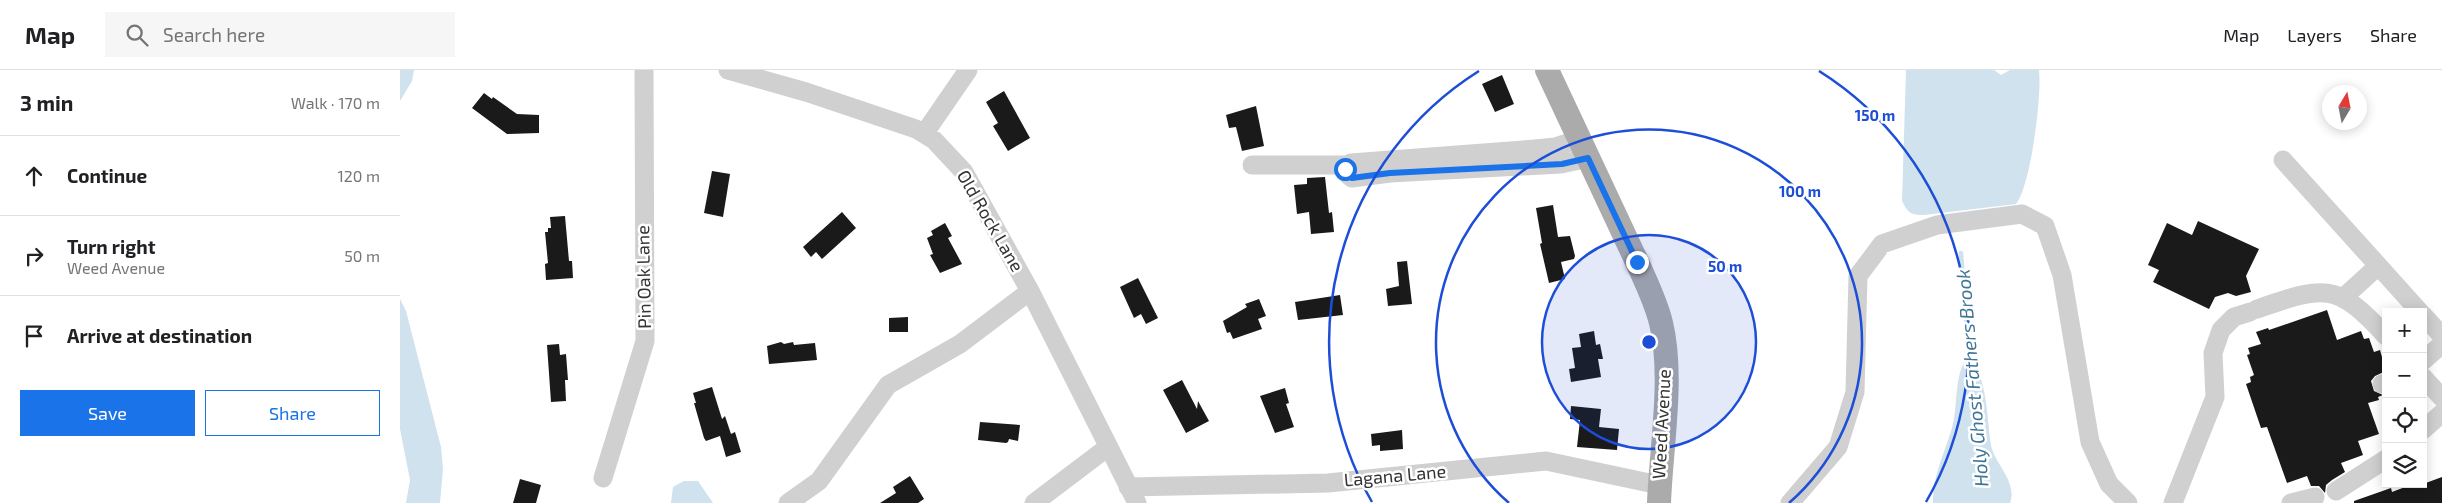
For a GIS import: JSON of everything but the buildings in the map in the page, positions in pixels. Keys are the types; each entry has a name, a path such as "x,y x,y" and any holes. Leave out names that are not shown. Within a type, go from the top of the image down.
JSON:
{"main road":[{"name":"Weed Avenue","path":"1547,70 1651,294 1661,323 1666,373 1659,494"}],"street":[{"name":"Pin Oak Lane","path":"602,478 645,341 644,70"},
{"name":"Old Rock Lane","path":"728,70 836,102 924,134 934,140 964,172 1030,291 1132,495"},
{"path":"924,134 968,70"},
{"path":"1252,165 1346,165 1348,175 1352,178 1390,173 1562,164 1584,149"},
{"path":"2283,160 2416,308"},
{"path":"1790,503 1838,447 1855,392 1858,276 1882,244 1937,225 2022,214 2046,226 2062,275 2090,442 2109,484 2128,503"},
{"path":"2344,297 2378,266"},
{"path":"788,503 819,480 888,385 960,344 1030,291"},
{"path":"2173,503 2215,397 2213,353 2221,330 2234,317 2300,294 2320,291 2344,297 2361,309 2382,332"},
{"path":"2427,319 2442,336"},
{"path":"2427,357 2442,344"},
{"path":"2427,381 2442,398"},
{"path":"2427,426 2442,413"},
{"path":"1034,503 1108,447"},
{"name":"Lagana Lane","path":"1132,495 1328,482 1546,461 1659,494"},
{"path":"2336,491 2382,462"},
{"path":"2290,503 2315,498"}],"water":[{"path":"400,70 414,70 412,81 400,101"},
{"path":"1906,70 1994,70 2001,75 2010,70 2039,70 2039,99 2031,160 2021,194 2016,204 1924,215 1913,214 1906,208 1902,201"},
{"path":"400,299 406,311 441,447 443,469 440,503 406,503 410,480 400,429"},
{"path":"1968,361 1975,367 1983,386 1991,445 2011,488 2010,503 1933,503 1937,474 1954,420 1957,386 1964,362"},
{"path":"684,481 698,481 713,503 671,503 673,487"}],"waterway":[{"name":"Holy Ghost Fathers Brook","path":"1961,253 1970,367"}],"route":[{"path":"1345,169 1352,178 1390,173 1562,164 1588,158 1637,262"}]}
